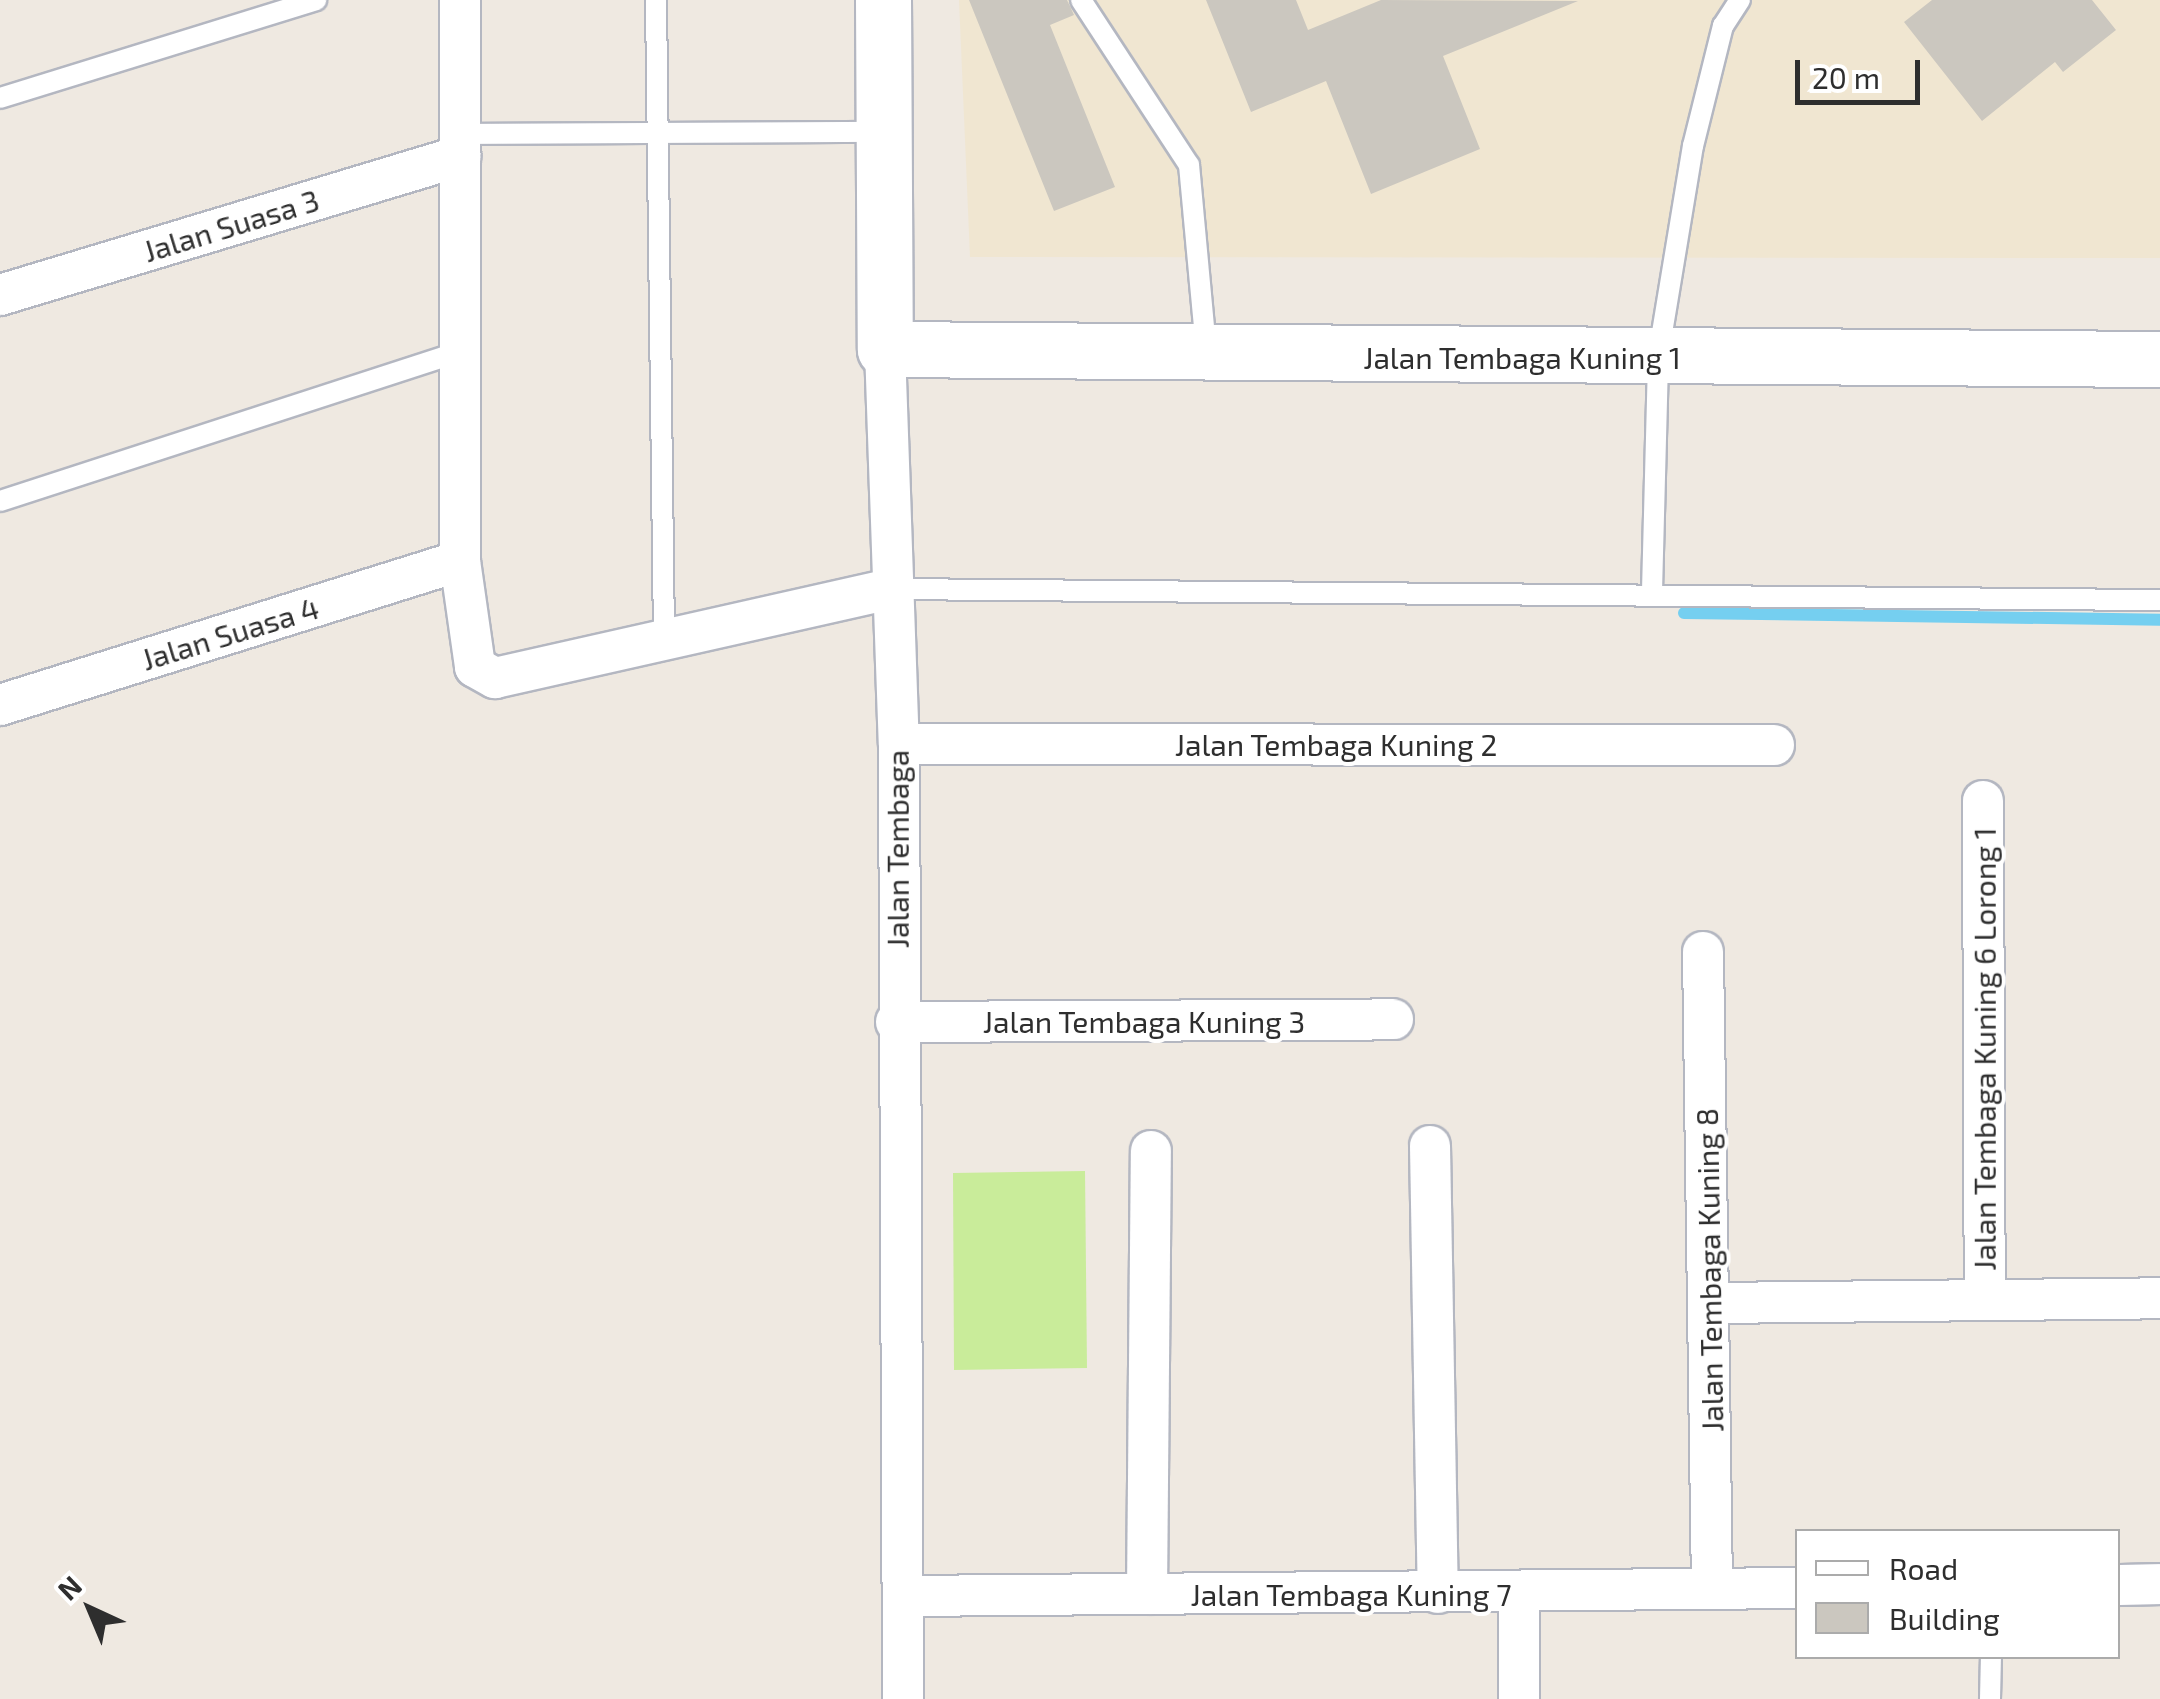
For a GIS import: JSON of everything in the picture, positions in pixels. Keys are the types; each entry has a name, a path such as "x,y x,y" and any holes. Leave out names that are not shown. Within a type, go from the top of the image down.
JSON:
{"street":[{"path":"460,0 460,561 466,639 484,675 890,589"},
{"name":"Jalan Tembaga","path":"883,0 890,589 899,744 896,1022 903,1699"},
{"name":"Jalan Suasa 3","path":"0,294 463,145"},
{"name":"Jalan Tembaga Kuning 1","path":"885,349 1207,357 2160,359"},
{"name":"Jalan Suasa 4","path":"0,705 460,561"},
{"name":"Jalan Tembaga Kuning 2","path":"899,744 1774,744"},
{"name":"Jalan Tembaga Kuning 6 Lorong 1","path":"1983,801 1985,1296"},
{"name":"Jalan Tembaga Kuning 8","path":"1703,952 1711,1303 1712,1589"},
{"name":"Jalan Tembaga Kuning 3","path":"896,1022 1393,1020"},
{"path":"1430,1146 1438,1593"},
{"path":"1146,1594 1151,1151"},
{"path":"1711,1303 1985,1296 2160,1298"},
{"path":"2120,1585 2160,1584"},
{"name":"Jalan Tembaga Kuning 7","path":"904,1596 1795,1588"},
{"path":"1519,1593 1519,1699"}],"lane":[{"path":"0,98 316,0"},
{"path":"656,0 664,639"},
{"path":"1081,0 1190,165 1207,357"},
{"path":"1652,591 1658,357 1693,146 1723,26 1740,0"},
{"path":"463,145 656,136 886,132"},
{"path":"0,501 463,351"},
{"path":"890,589 1652,591 2160,600"},
{"path":"1990,1659 1990,1699"}],"shaded area":[{"path":"959,0 2160,0 2160,258 970,257"}],"green space":[{"path":"1085,1171 1087,1368 954,1370 953,1173"}],"building":[{"path":"969,0 1067,0 1074,15 1050,25 1115,187 1054,211"},
{"path":"1206,0 1296,0 1308,30 1381,0 1578,1 1443,56 1480,149 1371,194 1326,81 1251,112"},
{"path":"1932,0 2092,0 2116,30 2063,72 2055,62 1982,121 1904,22"}],"waterway":[{"path":"1684,613 2160,620"}]}
